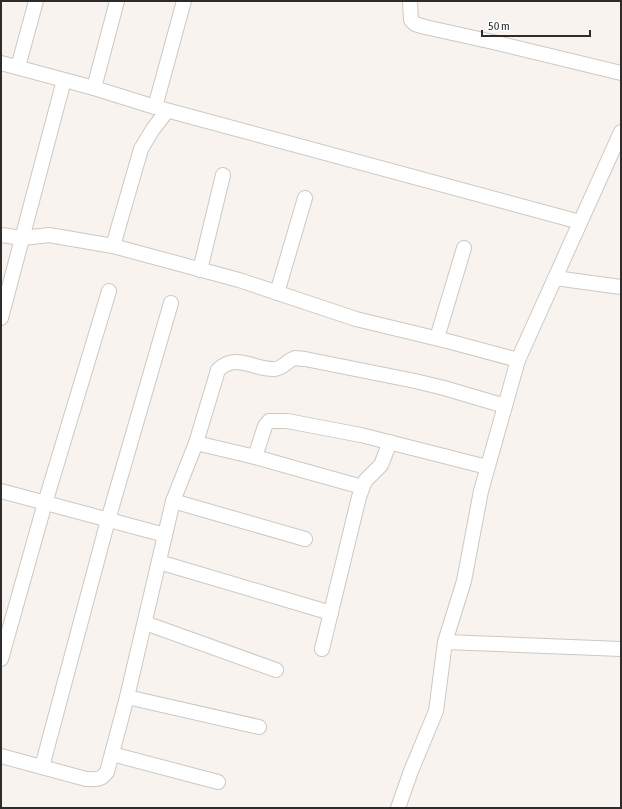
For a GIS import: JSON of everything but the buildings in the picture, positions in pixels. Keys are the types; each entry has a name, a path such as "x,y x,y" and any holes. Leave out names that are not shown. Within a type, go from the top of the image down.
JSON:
{"street":[{"path":"18,67 36,1"},
{"path":"94,88 117,1"},
{"path":"113,246 141,149 153,129 161,109 184,1"},
{"path":"410,1 411,20 415,24 621,74"},
{"path":"1,64 18,67 94,88 161,109 580,222"},
{"path":"1,318 64,80"},
{"path":"398,808 411,771 436,711 445,642 464,581 481,491 518,360 621,132"},
{"path":"200,270 222,175"},
{"path":"277,293 305,198"},
{"path":"1,235 23,238 49,235 113,246 239,280 356,319 438,338 518,360"},
{"path":"438,338 464,248"},
{"path":"555,278 621,288"},
{"path":"1,659 45,503 109,291"},
{"path":"42,767 108,520 172,303"},
{"path":"1,756 86,779 103,778 107,772 127,697 173,501 196,443 218,370 228,363 235,362 276,370 296,358 305,359 415,381 505,406"},
{"path":"255,456 265,426 269,421 274,420 287,421 390,442 488,467"},
{"path":"322,649 362,487 365,481 381,465 390,442"},
{"path":"196,443 255,456 362,487"},
{"path":"1,491 166,535"},
{"path":"173,501 305,540"},
{"path":"159,562 331,613"},
{"path":"145,623 276,670"},
{"path":"445,642 621,648"},
{"path":"127,697 260,726"},
{"path":"112,754 218,782"}]}
